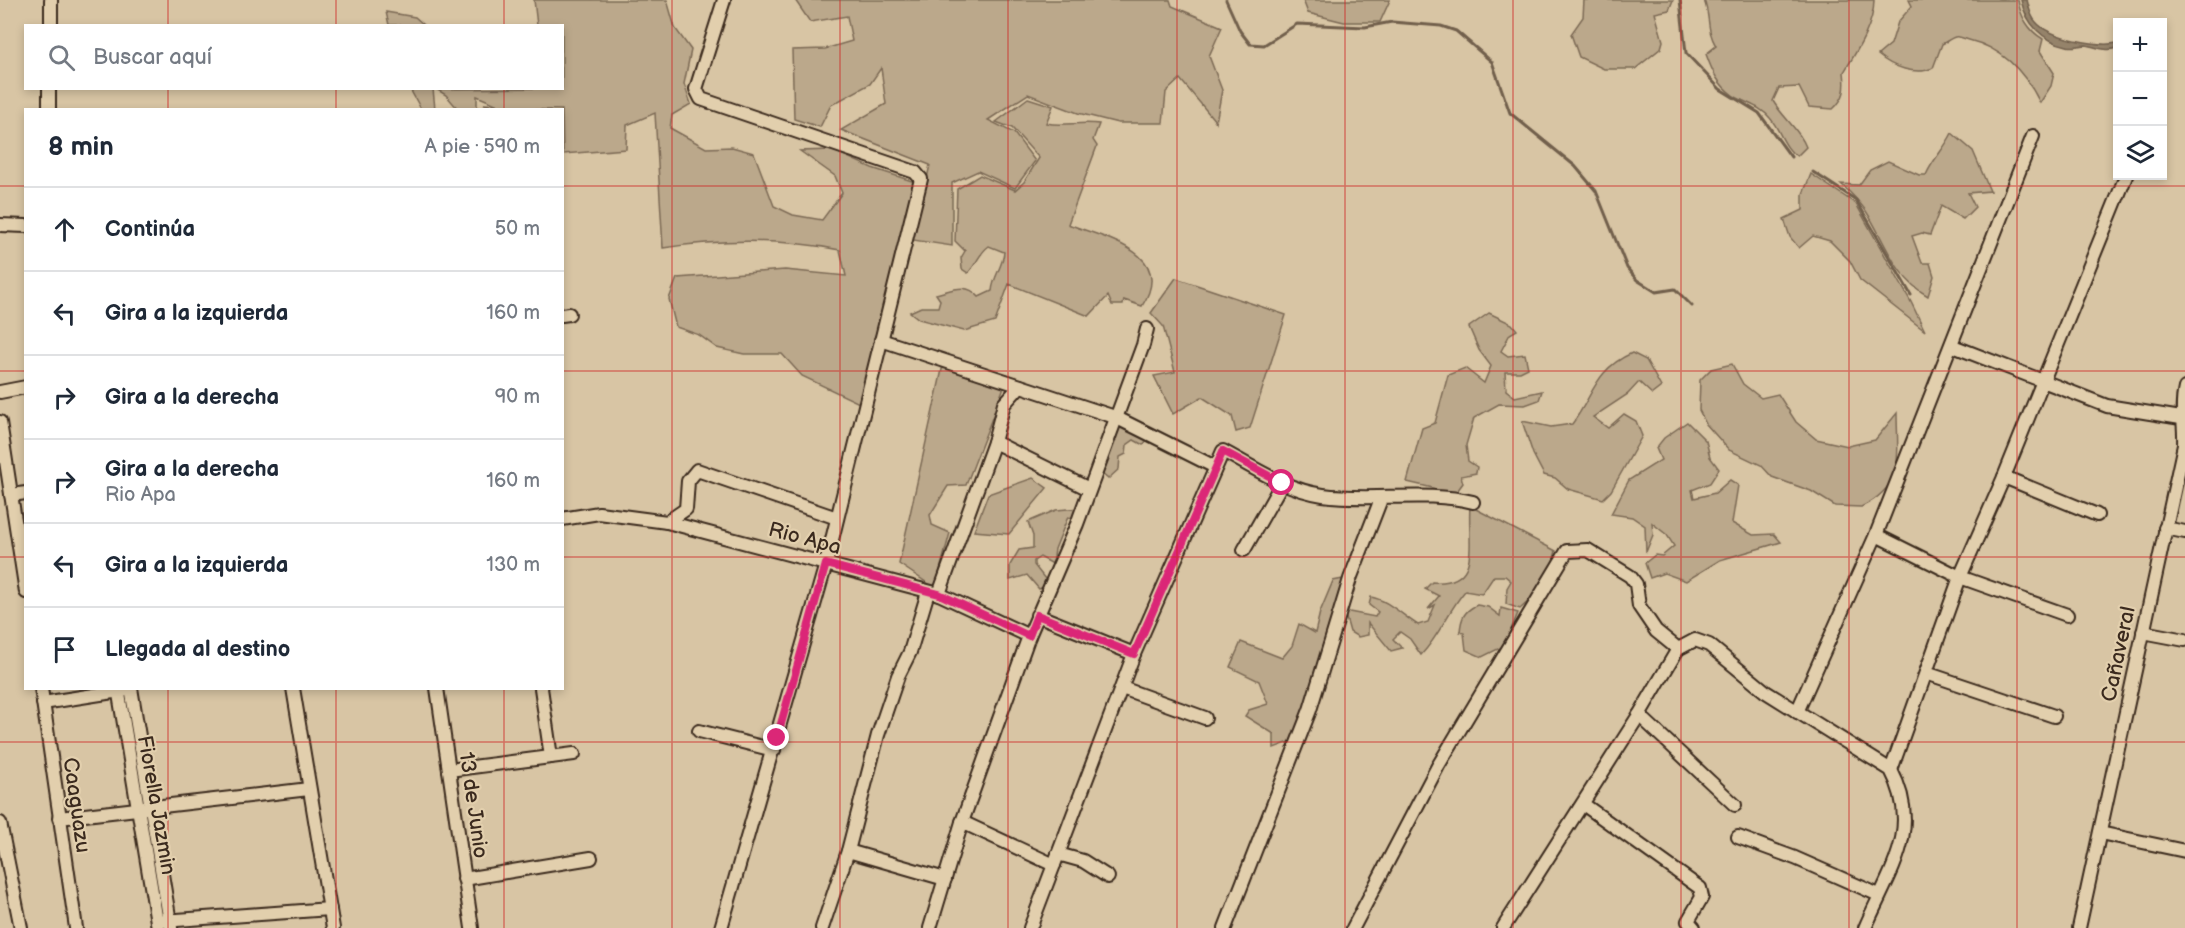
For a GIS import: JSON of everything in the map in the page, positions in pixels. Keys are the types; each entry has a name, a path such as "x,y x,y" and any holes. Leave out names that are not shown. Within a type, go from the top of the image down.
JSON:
{"street":[{"path":"51,0 51,24"},
{"path":"724,0 697,81 696,89 701,99 915,172 921,179 826,564 724,927"},
{"path":"49,90 49,108"},
{"path":"1797,712 1876,535 1953,346 2033,136"},
{"path":"1891,770 1960,577 2004,477 2124,180"},
{"path":"0,225 24,226"},
{"path":"930,928 962,822 1029,636 1077,524 1143,345 1147,328"},
{"path":"881,340 1115,417 1215,467"},
{"path":"1953,346 2107,406 2181,418"},
{"path":"822,928 848,851 878,735 898,676 910,652 994,442 1004,404 1020,386"},
{"path":"0,392 24,387"},
{"name":"Cañaveral","path":"2079,928 2184,445 2185,430 2181,418 2185,388"},
{"path":"0,422 24,579"},
{"path":"994,442 1089,489"},
{"path":"1030,928 1134,654 1223,451 1282,483 1321,495 1382,499 1421,497 1473,502"},
{"path":"668,522 686,509 688,481 692,473 697,470 837,518"},
{"path":"2004,477 2097,515"},
{"path":"1244,550 1282,483"},
{"path":"11,495 24,493"},
{"path":"1225,928 1310,710 1350,579 1382,499"},
{"name":"Rio Apa","path":"564,519 598,513 668,522 933,593 1029,636"},
{"path":"2165,528 2185,532"},
{"path":"1876,535 1960,577 2067,615"},
{"path":"1353,928 1438,766 1567,551 1588,550 1630,576 1636,584 1639,606 1656,631 1678,649"},
{"path":"1037,615 1134,654"},
{"path":"2143,632 2185,640"},
{"path":"1503,928 1639,715 1678,649 1685,643 1702,641 1727,658 1766,692 1891,770 1899,785 1906,813 1905,832 1865,928"},
{"path":"1926,673 2054,716"},
{"path":"1122,688 1205,718"},
{"name":"Caaguazu","path":"41,690 76,928"},
{"path":"43,703 118,690"},
{"name":"Fiorella Jazmin","path":"118,690 138,807 164,924"},
{"name":"Fiorella Jazmin","path":"131,690 152,806 164,924"},
{"path":"293,690 333,928"},
{"name":"13 de Junio","path":"437,690 472,928"},
{"path":"541,690 551,757"},
{"path":"1639,715 1735,806"},
{"path":"699,730 774,750"},
{"path":"449,770 574,754"},
{"path":"59,818 138,807 309,789"},
{"path":"1583,804 1700,888 1702,897 1688,921 1694,928"},
{"path":"962,822 1056,859 1083,861 1108,877"},
{"path":"0,823 21,928"},
{"path":"2100,833 2185,851"},
{"path":"1738,837 1795,858 1879,895"},
{"path":"848,851 945,879"},
{"path":"464,879 591,858"},
{"path":"164,924 330,909"}],"shaded area":[{"path":"534,0 667,0 675,28 691,50 684,84 691,104 672,115 670,128 706,148 732,147 754,153 774,206 793,215 822,220 842,193 835,176 800,151 832,150 872,168 915,182 859,403 802,376 782,354 744,354 717,348 699,335 676,327 669,299 677,278 785,270 846,276 840,250 752,241 663,248 655,113 627,125 626,149 564,154 564,108 492,108 484,104 498,105 477,96 477,108 457,108 446,95 438,90 564,90 564,24 537,24"},
{"path":"795,0 1170,0 1172,6 1222,27 1209,56 1222,90 1216,122 1180,79 1166,92 1163,123 1118,123 1078,113 1028,94 988,120 1014,133 1035,161 1015,188 978,171 952,183 952,246 913,240 930,165 841,130 886,104 881,68 870,84 831,105 820,127 794,119 792,50 825,49 852,41 847,16 810,22"},
{"path":"1303,0 1390,0 1380,22 1344,22 1308,13"},
{"path":"1584,0 1673,0 1669,10 1655,13 1663,41 1661,48 1635,69 1604,69 1579,57 1571,34 1583,17"},
{"path":"1704,0 1874,0 1868,28 1844,72 1845,88 1842,97 1833,109 1809,107 1799,87 1779,88 1773,101 1800,135 1806,147 1797,156 1789,149 1766,114 1734,96 1716,77 1706,54 1716,46 1711,34"},
{"path":"1909,0 2018,0 2026,22 2033,32 2043,39 2040,51 2054,73 2051,86 2040,103 2020,72 2002,55 1981,44 1962,38 1955,37 1942,44 1933,68 1926,70 1904,69 1878,55 1891,44 1898,22 1912,6"},
{"path":"2021,0 2027,0 2034,20 2042,28 2052,33 2075,40 2113,44 2113,49 2086,45 2069,47 2058,44 2036,30"},
{"path":"386,12 415,17 423,24 389,24"},
{"path":"411,90 433,90 435,108 420,108"},
{"path":"1028,98 1053,106 1046,123 1099,124 1093,140 1097,146 1068,224 1116,242 1143,260 1150,272 1150,288 1142,306 1124,300 1123,305 1112,305 1108,296 1089,316 1009,284 995,322 964,331 919,319 910,312 921,307 938,307 940,300 936,294 964,288 979,297 992,291 1004,252 989,246 968,273 962,269 961,258 965,251 955,241 957,189 980,175 1015,190 1024,182 1039,158 1012,128 996,122"},
{"path":"1952,133 1973,151 1990,191 1968,193 1975,207 1963,219 1941,206 1930,235 1922,233 1912,236 1922,263 1930,263 1934,276 1928,296 1916,288 1899,269 1866,211 1841,184 1859,185 1870,170 1888,161 1919,175 1926,175"},
{"path":"1811,174 1856,204 1925,331 1860,280 1850,261 1830,241 1813,236 1799,248 1790,237 1784,219 1803,210 1803,194"},
{"path":"1176,278 1286,315 1250,428 1236,432 1232,416 1202,397 1173,414 1154,376 1175,372 1163,326 1151,313"},
{"path":"1489,313 1512,324 1517,330 1510,334 1501,351 1508,356 1525,354 1528,368 1520,372 1505,372 1506,390 1515,397 1542,391 1539,400 1525,405 1499,404 1474,418 1466,445 1468,461 1477,467 1476,473 1461,476 1463,483 1452,498 1433,488 1407,482 1422,428 1435,423 1448,375 1465,368 1484,383 1491,366 1479,350 1469,327"},
{"path":"1632,353 1646,360 1661,387 1652,394 1639,382 1628,394 1593,417 1608,428 1624,414 1636,421 1642,436 1611,491 1603,499 1568,489 1555,478 1544,475 1533,454 1522,421 1551,427 1572,424 1602,375 1619,360"},
{"path":"1732,364 1743,384 1761,398 1778,394 1796,422 1816,439 1848,446 1875,440 1897,413 1896,467 1886,489 1861,507 1835,506 1811,491 1772,477 1761,465 1729,450 1706,424 1699,410 1700,380 1711,369"},
{"path":"943,365 1004,387 966,485 948,486 930,515 932,525 950,533 935,588 899,564"},
{"path":"1116,417 1150,436 1143,445 1134,440 1127,445 1126,454 1120,457 1119,469 1108,479 1100,472"},
{"path":"1687,422 1706,441 1710,457 1719,469 1710,483 1692,490 1694,498 1715,493 1730,480 1738,485 1732,523 1753,535 1774,534 1781,542 1720,560 1686,581 1664,573 1650,578 1645,563 1655,555 1662,556 1674,546 1667,535 1652,523 1653,535 1646,552 1645,526 1632,517 1611,514 1629,480 1661,460 1656,448 1664,438"},
{"path":"1033,478 1047,488 1009,534 974,531 988,494"},
{"path":"1470,506 1556,551 1547,575 1526,604 1520,609 1506,604 1507,588 1511,581 1505,576 1494,576 1482,594 1465,591 1421,655 1410,639 1400,632 1393,639 1402,648 1391,651 1368,623 1368,635 1358,637 1350,632 1344,611 1375,617 1378,612 1369,605 1371,597 1389,605 1418,625 1428,622 1435,605 1428,609 1439,596 1425,589 1432,582 1448,581 1459,577 1466,569 1470,547"},
{"path":"1080,508 1079,520 1068,517 1055,549 1053,564 1040,557 1034,561 1034,565 1049,584 1039,589 1027,575 1010,580 1010,565 1019,550 1033,548 1033,536 1028,522 1056,510"},
{"path":"1343,579 1295,740 1274,748 1274,734 1245,716 1249,710 1268,704 1259,681 1230,667 1241,642 1282,658 1292,646 1299,624 1315,633 1320,612 1333,581"},
{"path":"1477,605 1488,607 1500,616 1501,608 1518,613 1504,646 1482,657 1466,650 1464,633 1460,632 1464,616"}],"waterway":[{"path":"1226,0 1240,31 1250,44 1264,45 1297,24 1365,27 1392,22 1441,26 1456,31 1492,62 1510,113 1575,166 1596,191 1627,268 1637,280 1656,292 1675,289 1692,306"},
{"path":"1680,0 1686,53 1720,89 1759,113 1791,157"},
{"path":"1813,172 1856,200 1911,295"}],"route":[{"path":"777,738 826,564 939,594 1029,636 1037,615 1134,654 1223,451 1282,483"}]}
